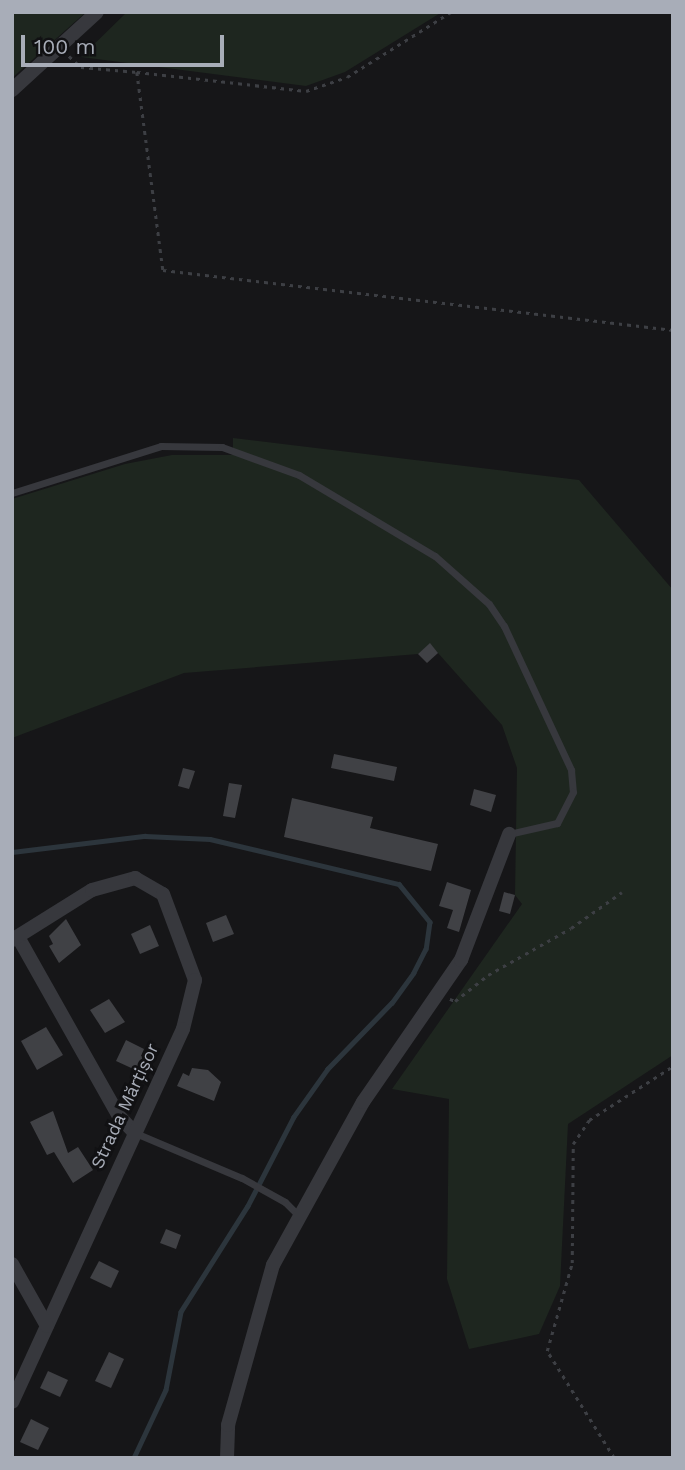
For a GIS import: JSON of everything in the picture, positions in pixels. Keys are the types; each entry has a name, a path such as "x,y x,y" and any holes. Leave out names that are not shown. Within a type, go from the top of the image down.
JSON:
{"street":[{"path":"12,90 97,12"},
{"path":"227,1458 228,1425 273,1265 363,1102 461,960 509,835"},
{"name":"Strada Mărțișor","path":"12,1402 133,1131 183,1029 195,979 184,942 155,886 123,878 92,890 15,938"},
{"path":"15,938 120,1116 133,1131"},
{"path":"12,1264 47,1326"}],"lane":[{"path":"12,493 161,446 222,447 299,475 435,556 489,604 505,626 571,771 573,792 557,823 509,835"},
{"path":"133,1131 271,1193 299,1217"}],"path":[{"path":"60,46 81,67 306,91 347,77 451,12"},
{"path":"137,72 163,270 673,330"},
{"path":"436,997 455,1000 488,975 571,928 622,892"},
{"path":"614,1458 547,1351 572,1263 573,1144 589,1120 673,1066"}],"shaded area":[{"path":"12,12 86,12 12,78"},
{"path":"127,12 442,12 345,72 306,86 81,57"},
{"path":"233,438 579,480 673,590 673,1055 568,1124 560,1286 539,1334 469,1349 447,1279 449,1099 392,1089 522,904 515,895 517,768 502,725 430,644 418,654 184,673 12,738 12,499 125,464 172,455 233,455"}],"building":[{"path":"430,643 438,653 427,663 418,654"},
{"path":"334,754 397,767 394,781 331,768"},
{"path":"183,768 195,771 189,789 178,786"},
{"path":"229,783 242,785 235,818 223,816"},
{"path":"474,789 496,795 491,812 470,805"},
{"path":"292,798 373,817 370,828 438,844 431,871 284,837"},
{"path":"447,882 471,890 459,932 447,928 453,910 439,906"},
{"path":"504,892 515,895 510,914 499,911"},
{"path":"226,915 234,934 213,942 206,923"},
{"path":"66,919 81,945 59,963 49,946 53,944 49,936"},
{"path":"150,925 159,946 140,954 131,934"},
{"path":"109,999 125,1022 105,1033 90,1010"},
{"path":"46,1027 63,1055 37,1070 21,1041"},
{"path":"126,1040 144,1049 141,1056 146,1058 140,1072 116,1061"},
{"path":"192,1068 208,1070 221,1082 214,1101 177,1086 183,1073 189,1076"},
{"path":"53,1111 68,1153 78,1147 93,1170 73,1183 54,1152 47,1155 30,1122"},
{"path":"166,1229 181,1235 176,1249 160,1243"},
{"path":"99,1261 119,1271 111,1288 90,1278"},
{"path":"109,1352 124,1359 111,1388 95,1381"},
{"path":"48,1371 68,1380 60,1397 40,1388"},
{"path":"31,1419 49,1428 38,1450 20,1442"}],"waterway":[{"path":"12,852 145,836 210,839 399,884 430,922 426,949 414,973 392,1003 328,1069 294,1117 248,1206 181,1312 166,1390 134,1458"}]}
